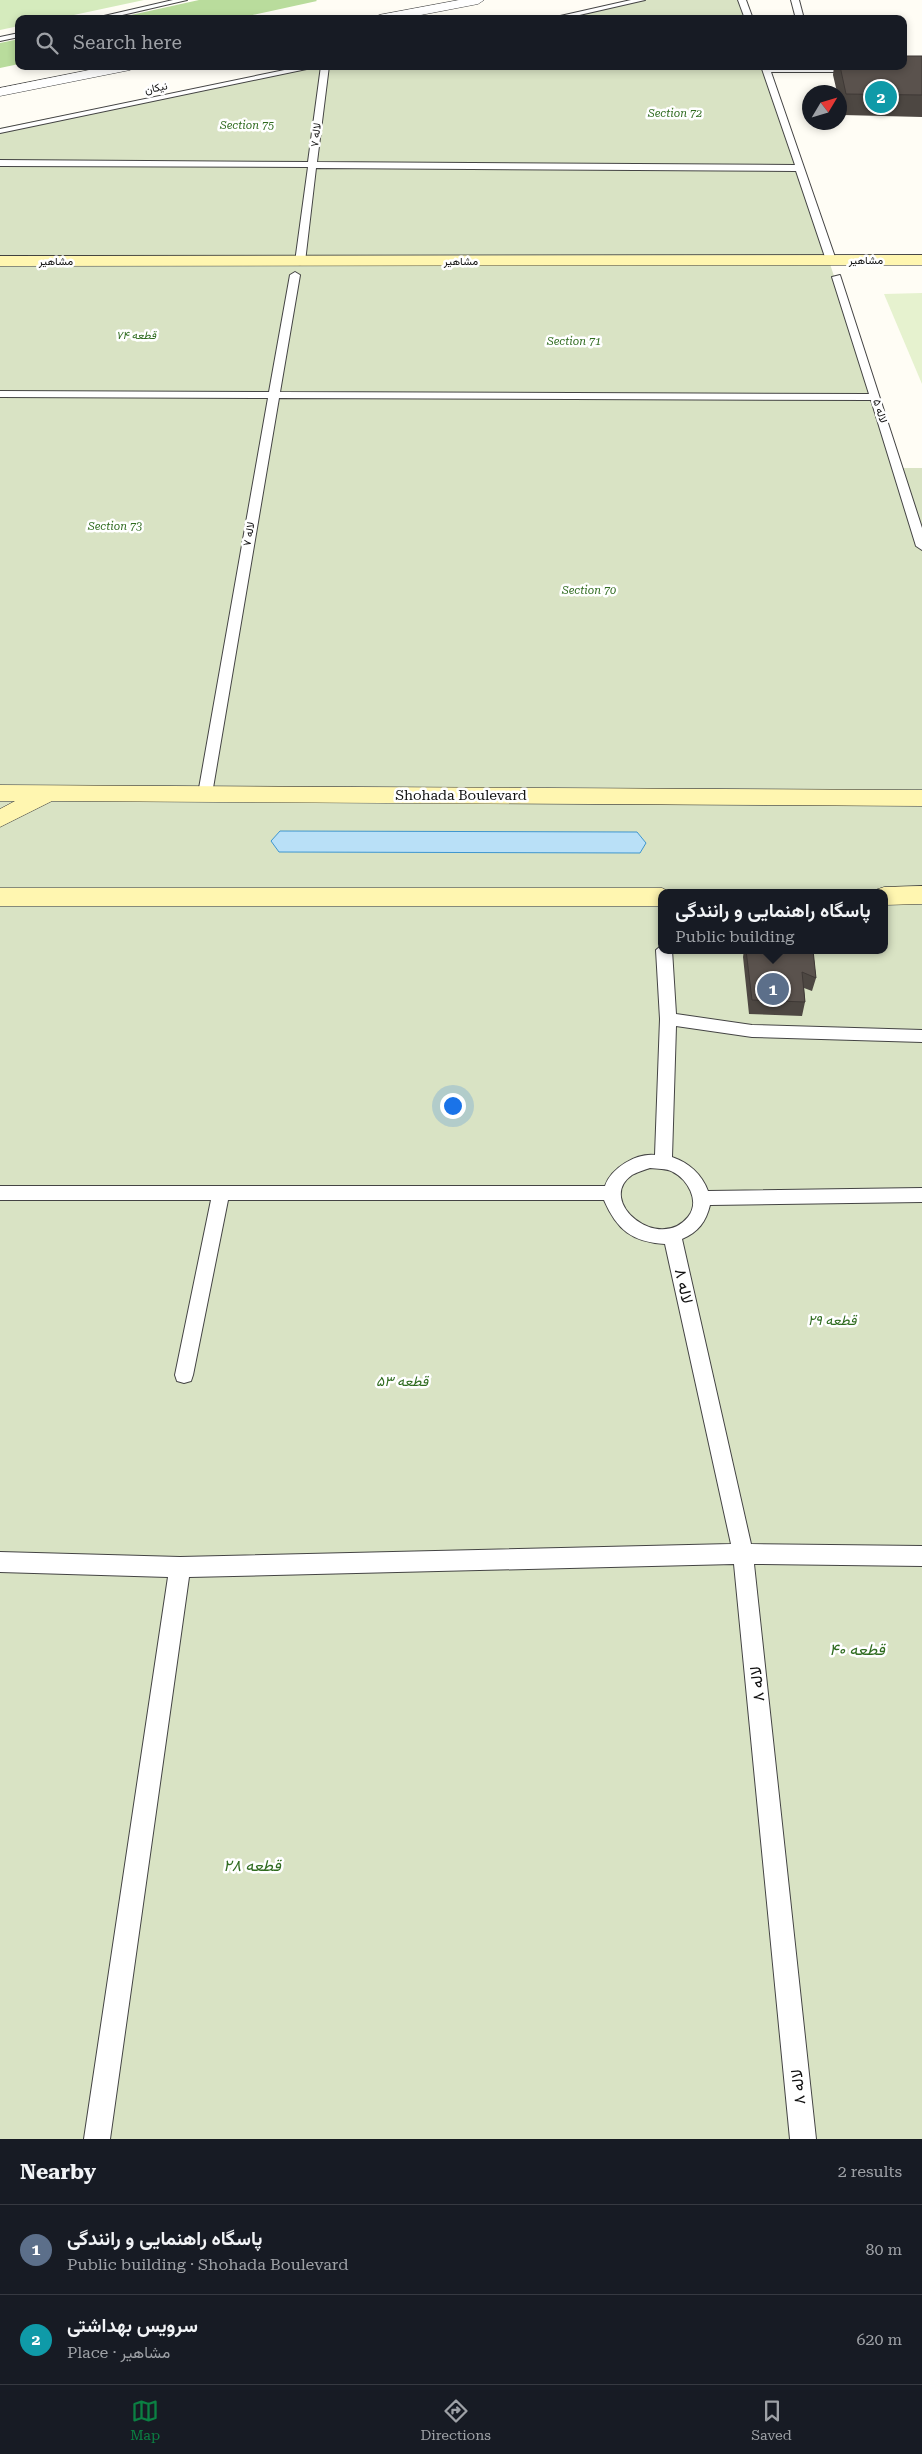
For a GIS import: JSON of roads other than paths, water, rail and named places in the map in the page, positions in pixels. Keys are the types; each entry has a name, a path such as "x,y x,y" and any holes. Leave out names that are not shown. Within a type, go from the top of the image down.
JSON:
{"street":[{"path":"400,15 478,0"},
{"path":"0,92 110,70"},
{"name":"مشاهیر","path":"0,260 297,269 719,276"},
{"name":"مشاهیر","path":"0,274 922,260"},
{"name":"مشاهیر","path":"817,277 856,277"},
{"name":"Shohada Boulevard","path":"0,793 922,798"},
{"path":"0,819 48,793"},
{"path":"0,884 32,897"},
{"path":"888,896 922,895"},
{"path":"0,897 658,901"}],"lane":[{"path":"113,15 183,0"},
{"path":"569,15 642,0"},
{"path":"742,0 748,15"},
{"path":"795,0 799,15"},
{"path":"0,39 15,36"},
{"name":"نیکان","path":"0,131 297,70"},
{"name":"لاله ۷","path":"205,794 273,395 297,269 324,70"},
{"path":"767,70 831,260"},
{"path":"0,163 800,168"},
{"name":"لاله ۵","path":"837,277 922,546"},
{"path":"0,394 875,397"},
{"path":"664,954 668,1019 664,1162"},
{"path":"668,1019 752,1030 922,1036"},
{"path":"649,1161 664,1162 678,1167 690,1175 698,1186 702,1198 701,1210 696,1221 686,1230 672,1235 658,1236 643,1233 629,1227 619,1216 613,1205 612,1193 615,1181 623,1171 635,1164 649,1161"},
{"path":"0,1192 612,1193"},
{"path":"184,1375 221,1192"},
{"path":"702,1198 922,1194"},
{"name":"لاله ۸","path":"672,1235 743,1554 804,2139"},
{"path":"0,1562 180,1567 743,1554 922,1556"},
{"path":"97,2139 180,1567"}],"water":[{"path":"280,831 637,832 646,843 640,853 279,852 271,841"}],"place":[{"name":"سرویس بهداشتی","path":"881,97"},
{"name":"پاسگاه راهنمایی و رانندگی","path":"773,989"}],"park label":[{"name":"Section 72","path":"675,113"},
{"name":"Section 75","path":"247,125"},
{"name":"قطعه ۷۴","path":"136,335"},
{"name":"Section 71","path":"574,341"},
{"name":"Section 73","path":"115,526"},
{"name":"Section 70","path":"589,590"},
{"name":"قطعه ۲۹","path":"832,1320"},
{"name":"قطعه ۵۳","path":"402,1381"},
{"name":"قطعه ۴۰","path":"857,1649"},
{"name":"قطعه ۲۸","path":"252,1865"}]}
